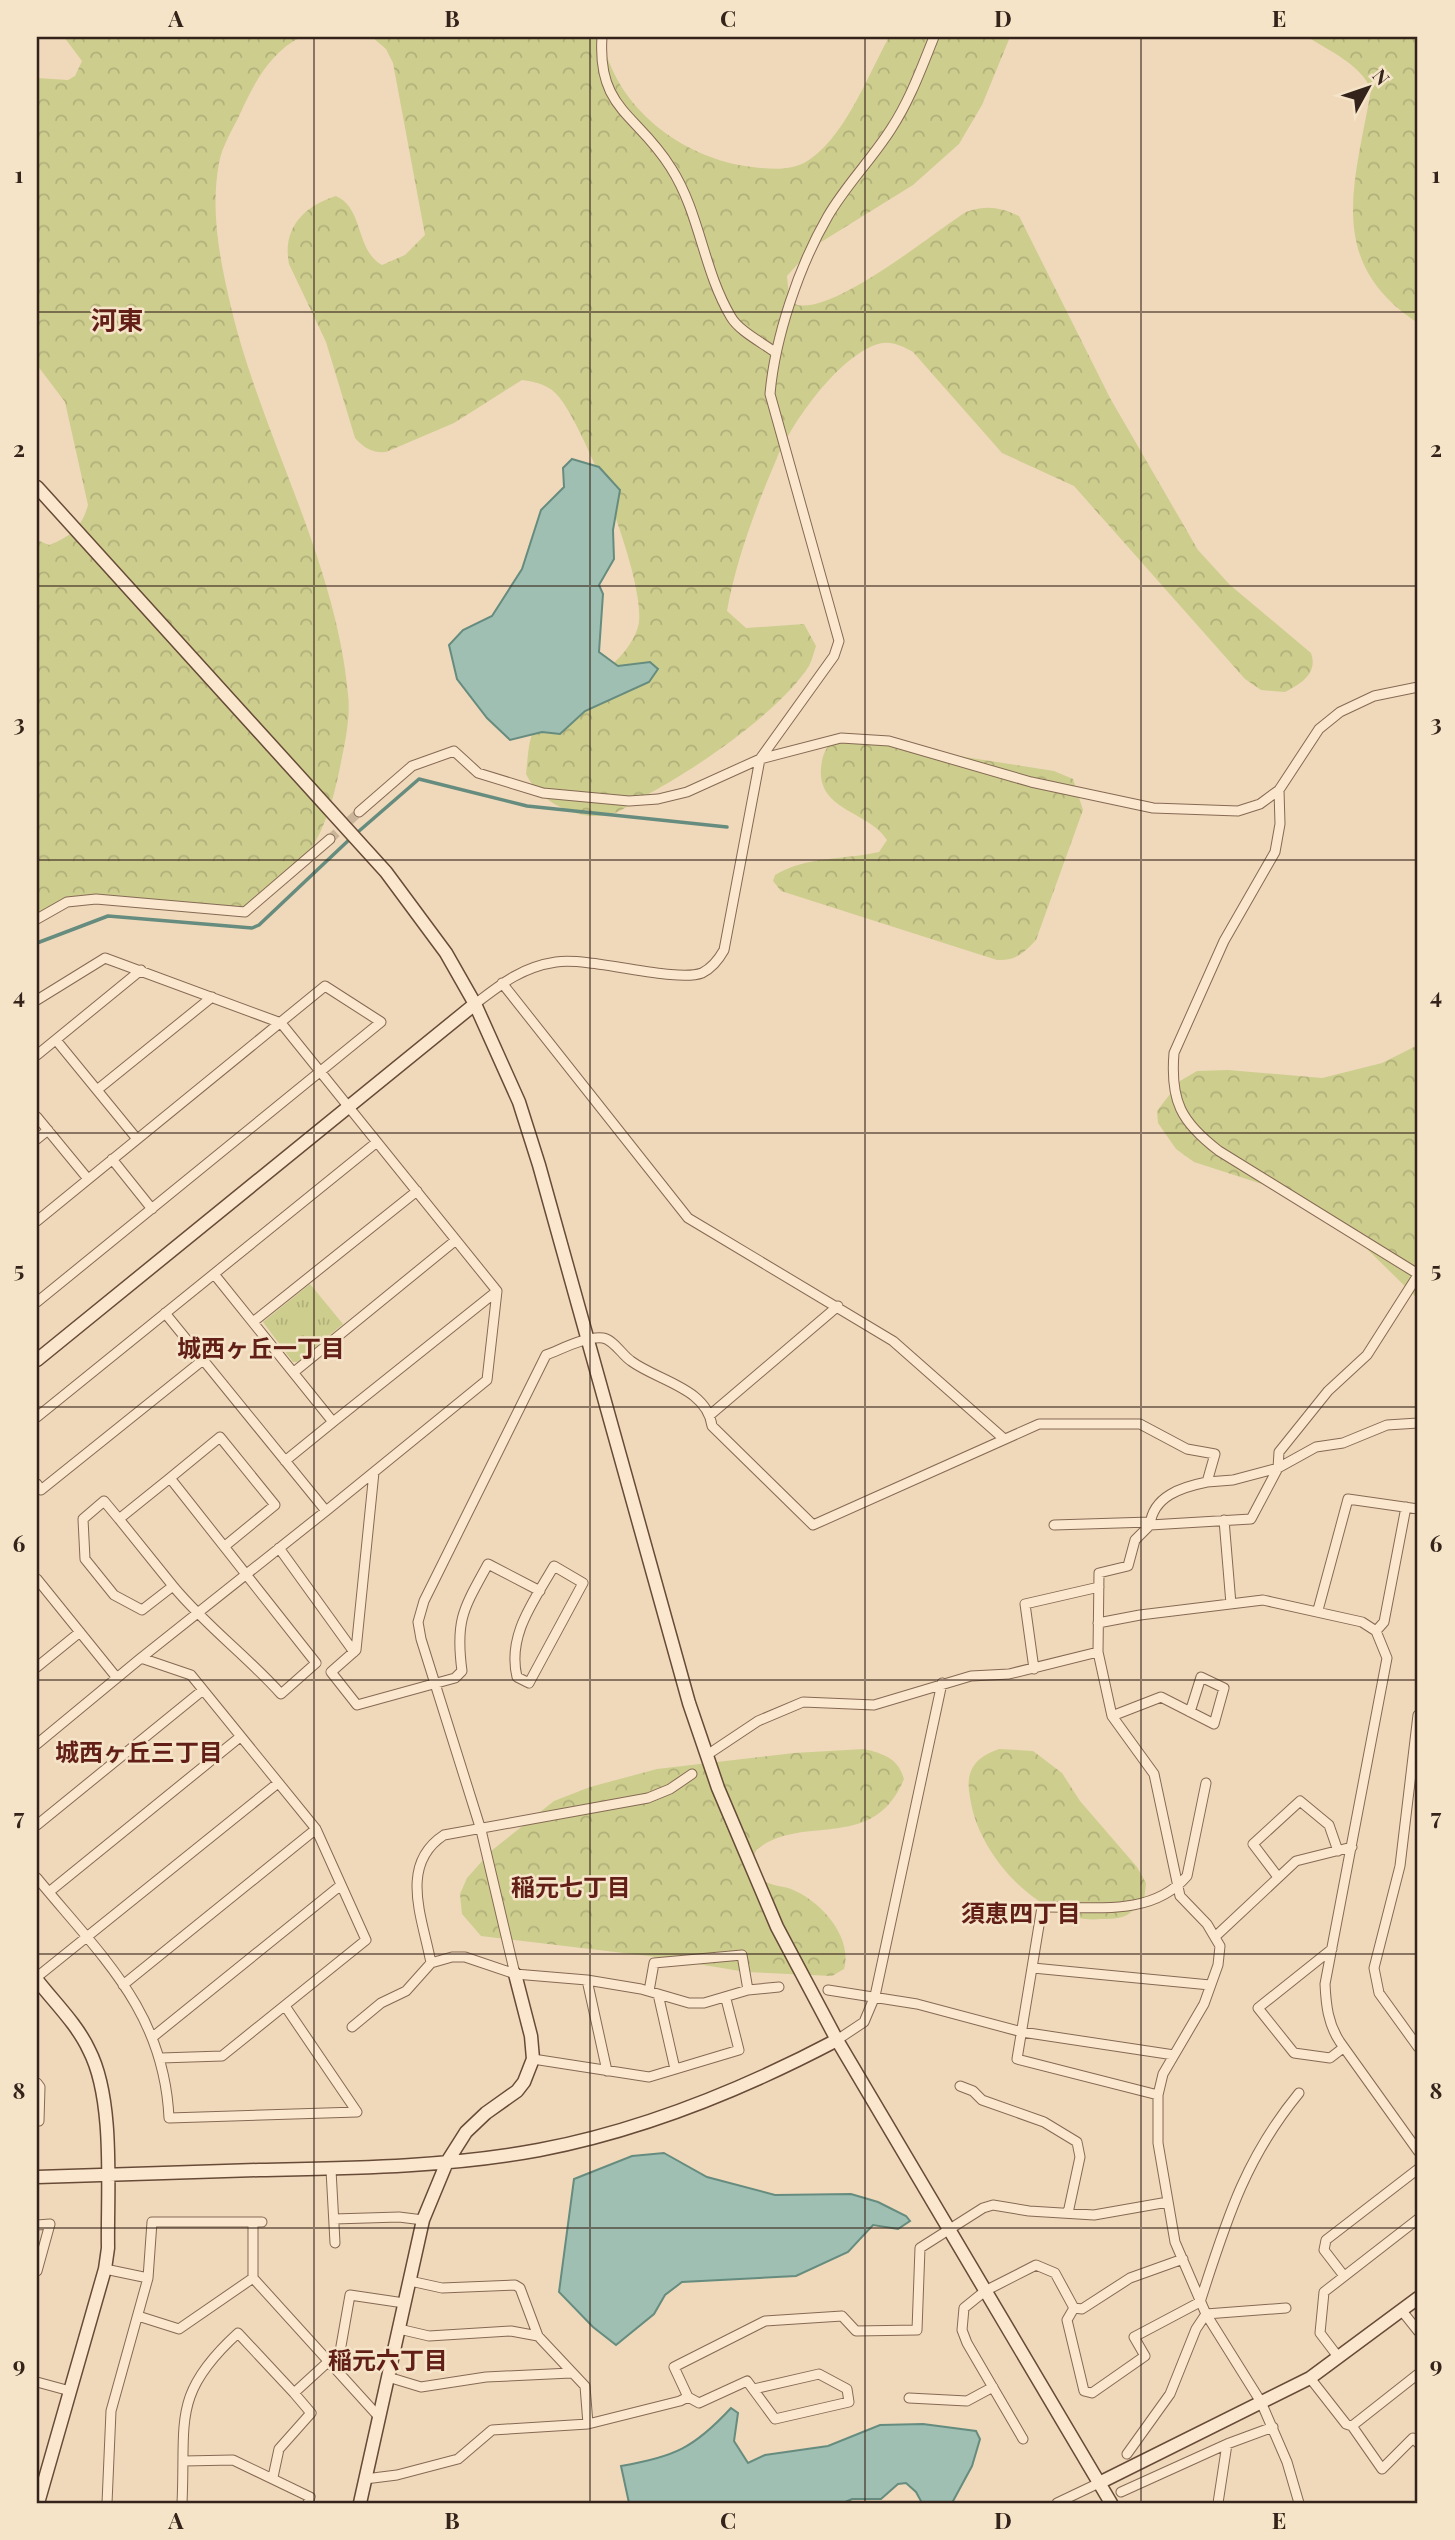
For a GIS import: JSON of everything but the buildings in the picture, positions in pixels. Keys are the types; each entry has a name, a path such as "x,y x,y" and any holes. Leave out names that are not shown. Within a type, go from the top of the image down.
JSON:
{"street":[{"path":"602,37 600,64 603,82 671,167 732,319 776,353"},
{"path":"37,1360 515,973 557,962 583,962 690,975 709,969 724,950 760,760 834,656 839,641 770,394 776,353 794,294 827,218 891,129 912,93 934,37"},
{"path":"37,487 386,872 446,953 475,1004 519,1102 589,1340 689,1703 747,1860 803,1979 837,2040 1111,2503"},
{"path":"359,812 412,766 454,751 478,773 543,793 629,801 658,799 687,792 760,760 841,738 889,741 1031,782 1153,808 1238,811 1260,804 1279,790 1320,729 1340,712 1374,696 1418,687"},
{"path":"1054,1525 1251,1519 1278,1468 1279,1452 1328,1391 1367,1355 1418,1275 1219,1151 1191,1128 1179,1108 1173,1080 1174,1053 1223,940 1275,852 1280,824 1279,790"},
{"path":"37,919 67,902 96,899 245,912 330,839"},
{"path":"37,1000 105,958 281,1023 497,1291 487,1380 37,1744"},
{"path":"37,1055 141,970"},
{"path":"502,983 688,1218 893,1341 1003,1438"},
{"path":"37,1221 325,986 382,1022 37,1302"},
{"path":"97,1090 212,997"},
{"path":"56,1040 137,1139"},
{"path":"37,1117 88,1179"},
{"path":"37,1139 48,1130"},
{"path":"37,1417 377,1142"},
{"path":"113,1159 152,1209"},
{"path":"253,1322 417,1191"},
{"path":"294,1372 456,1240"},
{"path":"214,1273 333,1422"},
{"path":"285,1461 497,1291"},
{"path":"710,1415 838,1306"},
{"path":"165,1314 326,1511"},
{"path":"360,2503 423,2220 447,2162 474,2122 524,2082 533,2059 531,2036 481,1830 432,1683 418,1622 424,1601 546,1354 589,1340 610,1340 634,1363 696,1397 710,1415 712,1426 813,1525 1039,1424 1140,1424 1188,1449 1214,1454 1207,1482"},
{"path":"37,1484 41,1490 202,1360"},
{"path":"1299,2503 1273,2427 1261,2402 1206,2314 1175,2242 1156,2125 1158,2095 1163,2074 1204,2004 1220,1956 1217,1935 1180,1896 1154,1774 1112,1716 1098,1652 1099,1573 1128,1566 1135,1540 1150,1523 1153,1508 1172,1492 1278,1468 1316,1447 1343,1443 1387,1425 1418,1423"},
{"path":"120,1519 220,1437 275,1505 225,1546"},
{"path":"374,1472 354,1652 331,1672 357,1705 455,1678 462,1671 458,1629 464,1608 488,1564 540,1591"},
{"path":"170,1478 316,1664 281,1694 259,1669 196,1614 104,1501 83,1519 85,1559 114,1595 142,1611 173,1586"},
{"path":"1318,1610 1348,1499 1418,1509"},
{"path":"1376,1631 1384,1622 1406,1507"},
{"path":"1224,1520 1231,1604"},
{"path":"279,1548 354,1652"},
{"path":"554,1566 583,1583 529,1683 517,1677 513,1660 515,1642 540,1591 554,1566"},
{"path":"39,1585 117,1678"},
{"path":"1034,1669 1025,1604 1099,1587"},
{"path":"1098,1623 1263,1600 1318,1610 1362,1622 1376,1631 1387,1658 1325,1984 1325,2004 1332,2030 1343,2048 1418,2151"},
{"path":"37,1667 79,1632"},
{"path":"707,1755 758,1721 803,1702 874,1705 971,1676 1034,1669 1098,1652"},
{"path":"141,1658 191,1675 316,1829 366,1940 222,2056 161,2058"},
{"path":"1112,1716 1161,1697 1191,1713 1214,1724 1224,1688 1201,1677 1191,1713"},
{"path":"37,2177 331,2170 447,2162 541,2149 631,2126 746,2085 837,2040 864,2022 875,1996 942,1684"},
{"path":"37,1825 203,1690"},
{"path":"1418,1715 1415,1770 1400,1866 1374,1968 1379,1993 1418,2047"},
{"path":"49,1892 240,1737"},
{"path":"431,1963 416,1875 421,1857 431,1844 444,1835 648,1798 670,1789 692,1774"},
{"path":"38,2503 105,2269 107,2175 104,2099 99,2075 78,2031 37,1979 278,1783"},
{"path":"1158,2095 1017,2059 1042,1907 1146,1905 1178,1887 1187,1876 1206,1783"},
{"path":"1278,1877 1254,1844 1300,1801 1329,1825 1338,1851"},
{"path":"123,1984 316,1829"},
{"path":"1217,1935 1296,1861 1352,1847"},
{"path":"37,1878 123,1984 154,2036 167,2085 169,2118 358,2112 285,2006"},
{"path":"154,2036 341,1885"},
{"path":"1332,1949 1258,2008 1294,2053 1331,2058 1343,2048"},
{"path":"675,2069 654,1993 654,1963 742,1955 748,1990"},
{"path":"352,2027 380,2003 406,1991 431,1963 465,1957 515,1974 587,1980 689,2003 726,1999 748,1990 779,1987"},
{"path":"1033,1968 1210,1985"},
{"path":"587,1980 607,2071"},
{"path":"828,1990 918,2004 1022,2032 1174,2055"},
{"path":"533,2059 649,2077 739,2050 726,1999"},
{"path":"37,2083 40,2087 37,2121"},
{"path":"960,2086 973,2091 982,2100 1044,2122 1077,2142 1080,2157 1068,2213"},
{"path":"1074,2308 1067,2320 1084,2391 1093,2393 1145,2356 1134,2337 1200,2302 1239,2185 1261,2145 1299,2093"},
{"path":"1344,2276 1324,2250 1326,2240 1418,2169"},
{"path":"331,2170 335,2243"},
{"path":"754,2389 819,2374 847,2389 849,2402 775,2418 747,2381 699,2403 688,2397 674,2367 765,2321 842,2316 856,2331 917,2330 920,2248 950,2231 975,2211 993,2205 1094,2215 1168,2202"},
{"path":"334,2220 399,2217 423,2220"},
{"path":"1339,2358 1320,2333 1324,2292 1418,2219"},
{"path":"107,2503 111,2412 148,2278 152,2222 257,2222 253,2278 379,2417"},
{"path":"37,2225 50,2224 37,2271"},
{"path":"1074,2308 1082,2309 1148,2269 1183,2259"},
{"path":"1023,2439 962,2330 964,2308 985,2291 1036,2265 1055,2273 1074,2308"},
{"path":"105,2269 148,2278"},
{"path":"138,2316 179,2329 253,2278"},
{"path":"410,2281 442,2288 515,2285 520,2288 538,2336 585,2386 588,2424"},
{"path":"294,2393 331,2364 338,2363 350,2295 404,2303"},
{"path":"1057,2503 1310,2378 1418,2298"},
{"path":"1206,2314 1286,2308"},
{"path":"1402,2311 1418,2332"},
{"path":"1127,2454 1170,2393 1196,2329 1206,2314"},
{"path":"399,2329 429,2336 511,2331 538,2336"},
{"path":"182,2503 185,2407 194,2384 209,2361 239,2333 311,2413 279,2449 273,2477"},
{"path":"388,2377 421,2387 486,2377 571,2373"},
{"path":"1352,2426 1418,2374"},
{"path":"1310,2378 1346,2424 1352,2426 1382,2469 1413,2438 1418,2443"},
{"path":"37,2382 70,2391"},
{"path":"909,2398 967,2401 993,2386"},
{"path":"365,2479 397,2475 458,2459 492,2430 588,2424 621,2418 688,2397"},
{"path":"1121,2493 1227,2444 1273,2427"},
{"path":"1218,2503 1227,2444"},
{"path":"184,2461 233,2460 310,2497 308,2503"}],"green space":[{"path":"64,37 301,37 280,51 264,70 225,144 217,179 217,228 224,278 241,344 328,591 340,642 349,714 333,797 325,821 308,854 280,882 242,910 73,897 37,914 37,540 49,545 69,535 83,519 88,505 65,402 37,365 37,78 68,80 75,76 82,61"},
{"path":"372,37 602,37 609,63 621,86 656,126 701,153 726,162 778,169 804,163 831,140 853,106 889,37 1010,37 982,105 959,144 913,185 813,247 787,276 789,296 797,305 814,304 835,297 883,270 966,212 993,208 1019,216 1110,398 1198,550 1230,585 1311,653 1312,666 1307,677 1285,692 1261,690 1245,679 1074,486 1002,453 913,352 896,344 883,343 863,351 833,376 805,409 784,443 754,514 731,592 727,611 746,628 804,624 816,646 809,666 777,703 732,740 684,773 619,811 600,816 587,815 574,813 550,801 532,784 526,774 529,747 535,727 615,661 625,651 638,627 639,607 625,546 584,441 571,415 555,393 542,385 522,380 454,423 386,452 372,451 365,447 355,438 326,342 289,264 289,240 298,220 314,206 336,196 351,210 367,250 382,265 405,255 425,235 393,63 386,49"},
{"path":"1308,37 1418,37 1418,323 1388,299 1369,274 1358,247 1353,219 1354,189 1371,90 1367,81 1353,66"},
{"path":"838,737 1054,771 1073,779 1083,810 1036,940 1027,949 1014,958 997,960 781,891 773,881 775,875 787,869 813,861 879,852 887,840 879,830 836,802 822,783 824,755"},
{"path":"1418,1045 1418,1299 1366,1248 1299,1196 1194,1162 1176,1149 1158,1123 1157,1111 1180,1081 1197,1071 1228,1070 1322,1078 1382,1063"},
{"path":"310,1284 343,1324 297,1362 293,1362 263,1322"},
{"path":"864,1749 889,1758 898,1766 904,1779 891,1802 874,1816 856,1824 795,1833 775,1839 756,1850 752,1863 754,1872 760,1879 802,1895 823,1911 832,1922 844,1945 846,1957 844,1969 832,1976 746,1972 649,1956 481,1936 462,1914 460,1894 467,1878 491,1851 554,1801 590,1787 657,1769 794,1753"},
{"path":"999,1749 1033,1751 1062,1773 1080,1801 1137,1867 1146,1883 1144,1901 1121,1917 1079,1918 1057,1911 1018,1884 987,1845 977,1824 969,1794 969,1780 975,1764"}],"shaded area":[{"path":"572,459 599,467 620,490 613,530 614,559 599,585 603,594 599,652 618,666 650,662 658,669 649,682 585,711 560,734 542,732 510,740 487,718 457,679 449,645 463,630 492,616 522,569 541,510 564,487 563,468"},
{"path":"664,2153 707,2177 775,2195 851,2194 878,2202 906,2216 910,2221 898,2229 873,2225 848,2252 796,2276 682,2282 665,2295 654,2314 616,2345 593,2327 559,2292 574,2179 632,2156"},
{"path":"731,2408 738,2413 734,2441 748,2463 765,2455 828,2446 880,2425 923,2424 976,2431 980,2439 972,2466 952,2503 922,2503 916,2492 906,2483 898,2484 881,2499 852,2499 843,2503 629,2503 621,2466 655,2459 682,2449 706,2433"}],"waterway":[{"path":"37,943 108,916 252,928 259,925 351,838 419,779 527,806 727,827"}],"tunnel":[{"path":"330,839 359,812"}],"district":[{"name":"河東","path":"117,319"},
{"name":"城西ヶ丘一丁目","path":"261,1347"},
{"name":"城西ヶ丘三丁目","path":"139,1751"},
{"name":"稲元七丁目","path":"571,1886"},
{"name":"須恵四丁目","path":"1021,1912"},
{"name":"稲元六丁目","path":"388,2359"}]}
